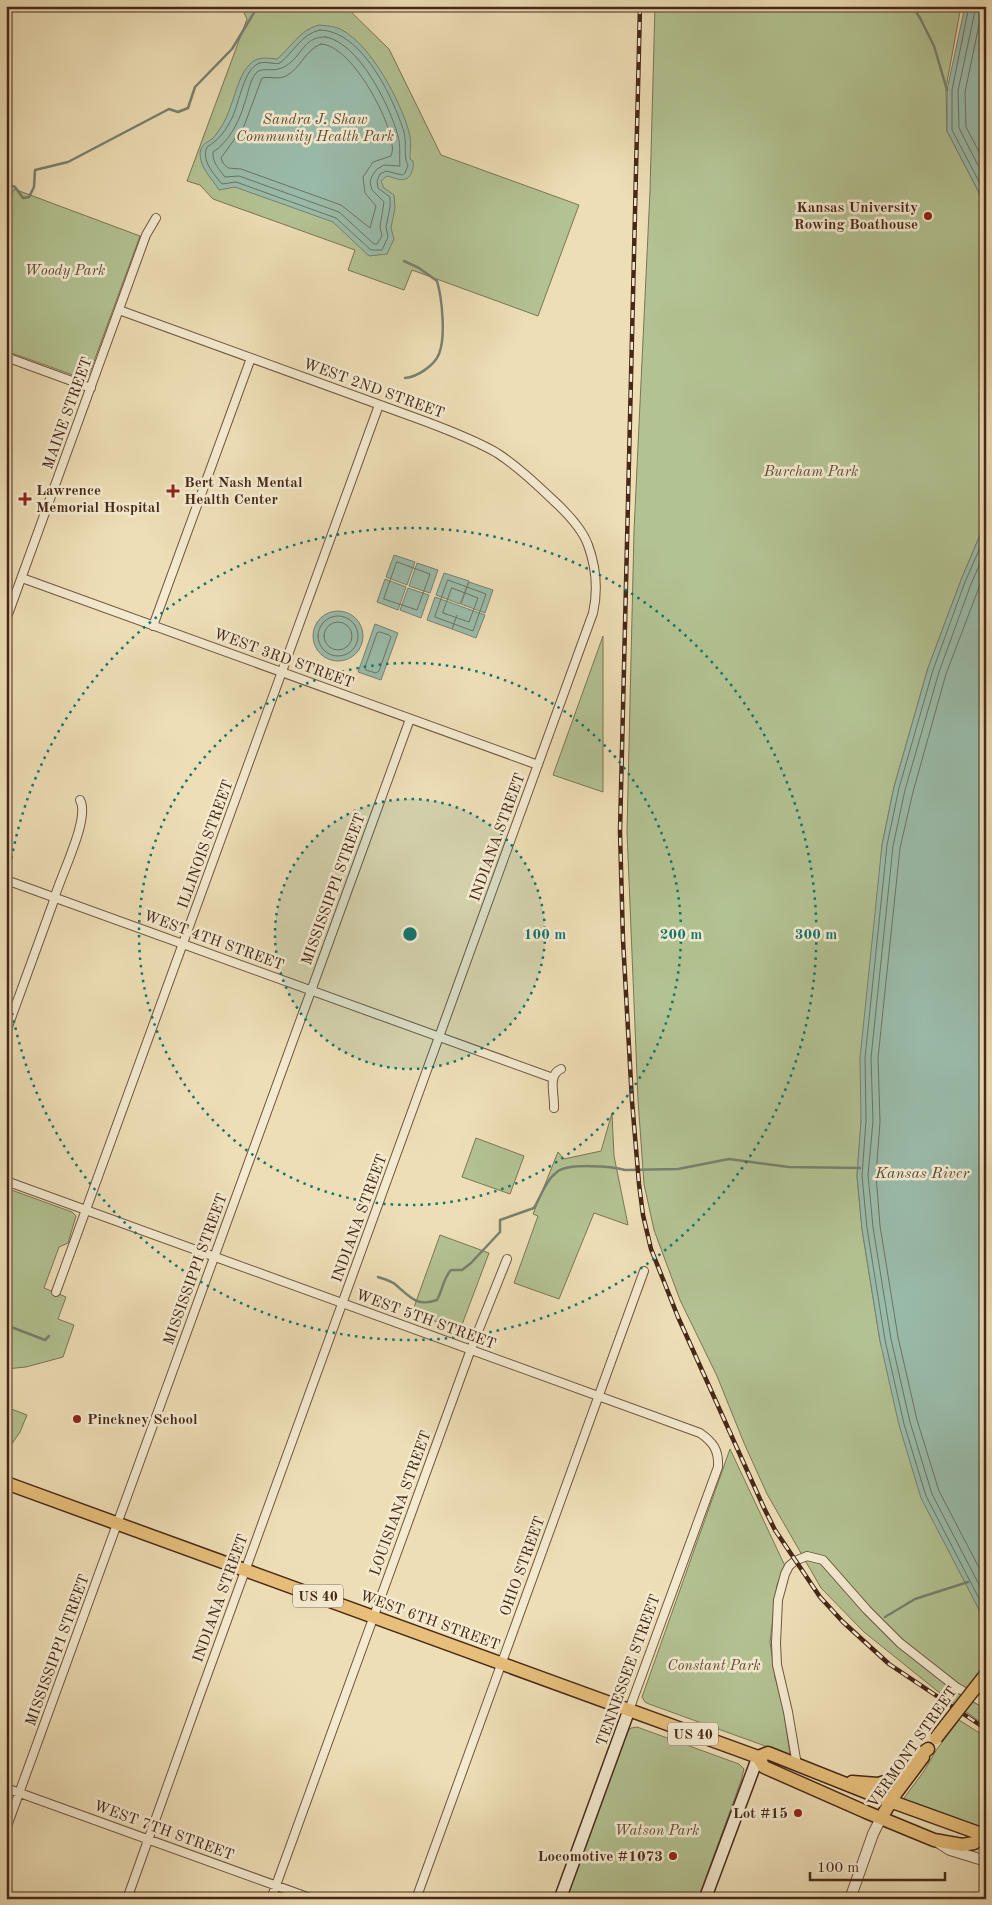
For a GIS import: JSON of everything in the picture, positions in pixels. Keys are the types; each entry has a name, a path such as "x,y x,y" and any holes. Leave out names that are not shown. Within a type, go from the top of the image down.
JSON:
{"highway":[{"name":"WEST 6TH STREET","path":"6,1483 758,1757 764,1767 934,1840 962,1845 974,1843 985,1835"},
{"name":"VERMONT STREET","path":"881,1818 936,1738 986,1674"},
{"name":"US 40","path":"836,1780 864,1784 884,1782 928,1749"},
{"name":"WEST 6TH STREET","path":"758,1757 768,1753 891,1802 985,1835"}],"main road":[{"name":"TENNESSEE STREET","path":"560,1899 629,1710"},
{"path":"704,1899 758,1757"}],"street":[{"name":"MAINE STREET","path":"6,620 146,235 156,218"},
{"name":"WEST 2ND STREET","path":"119,310 458,434 497,454 521,471 560,507 588,543"},
{"path":"6,357 91,388"},
{"path":"154,626 251,358"},
{"name":"ILLINOIS STREET","path":"56,1292 379,405"},
{"name":"INDIANA STREET","path":"127,1899 593,613 596,600 595,579 588,543"},
{"name":"WEST 3RD STREET","path":"22,578 538,765"},
{"name":"MISSISSIPPI STREET","path":"6,1829 410,719"},
{"path":"6,1032 82,822 83,805 80,800"},
{"name":"WEST 4TH STREET","path":"6,880 553,1078"},
{"path":"554,1108 553,1078 562,1069"},
{"name":"WEST 5TH STREET","path":"6,1181 700,1433 708,1439 717,1451"},
{"name":"LOUISIANA STREET","path":"272,1899 471,1349 507,1259"},
{"name":"OHIO STREET","path":"416,1899 644,1271"},
{"name":"TENNESSEE STREET","path":"629,1710 718,1467 717,1451"},
{"path":"797,1764 777,1665 778,1600 789,1566 807,1556 822,1560 900,1643 956,1687 986,1704"},
{"name":"WEST 7TH STREET","path":"6,1788 313,1899"},
{"name":"VERMONT STREET","path":"850,1899 873,1834 881,1818"},
{"name":"WEST 6TH STREET","path":"934,1840 950,1850 986,1861"}],"green space":[{"name":"Sandra J. Shaw Community Health Park","path":"259,6 345,6 389,49 441,155 579,205 538,316 412,270 404,290 348,270 355,250 213,199 200,185 187,181 247,19 244,13"},
{"name":"Burcham Park","path":"655,6 961,6 946,88 947,131 986,206 986,521 961,580 928,668 894,787 882,845 857,1176 862,1229 880,1341 959,1569 986,1623 986,1726 941,1694 864,1632 821,1588 767,1494 717,1376 680,1300 654,1230 644,1184 638,1100 627,832 634,531 650,191"},
{"name":"Woody Park","path":"14,189 140,236 89,375 84,379 6,351 6,209"},
{"path":"603,636 603,792 553,775"},
{"path":"612,1113 614,1156 628,1225 594,1213 559,1299 514,1283 538,1216 533,1214 558,1152 564,1159 601,1151"},
{"path":"476,1138 524,1156 510,1194 462,1177"},
{"path":"6,1188 72,1212 76,1216 68,1243 59,1247 44,1288 66,1297 58,1319 74,1325 63,1357 26,1367 6,1369"},
{"path":"440,1235 489,1253 460,1330 412,1313"},
{"path":"6,1407 27,1415 20,1432 9,1448 6,1447"},
{"name":"Constant Park","path":"730,1449 785,1566 777,1585 770,1642 775,1677 783,1705 790,1755 649,1704 642,1697"},
{"path":"959,1720 986,1737 986,1824 982,1828 907,1801 904,1798"},
{"name":"Watson Park","path":"637,1727 739,1764 744,1769 698,1899 566,1899 627,1732 631,1728"}],"water":[{"path":"965,6 986,6 986,206 947,131 947,90"},
{"path":"319,25 342,30 353,37 364,48 392,90 409,132 411,143 410,159 413,161 411,174 403,180 387,176 381,181 384,188 394,195 395,208 391,228 394,239 387,254 369,256 333,222 235,187 219,190 202,164 200,153 202,147 214,137 223,124 241,77 249,65 258,59 277,59 301,35 312,27"},
{"name":"Kansas River","path":"986,521 986,1623 921,1498 899,1425 880,1341 862,1229 857,1176 861,1121 860,1058 882,845 894,787 928,668 961,580"},
{"path":"394,555 415,562 407,585 386,577"},
{"path":"417,563 438,570 430,593 409,586"},
{"path":"444,573 469,581 460,604 436,595"},
{"path":"385,579 406,587 398,610 377,602"},
{"path":"469,582 493,590 485,613 461,604"},
{"path":"408,588 429,595 421,618 400,610"},
{"path":"435,597 485,615 476,638 427,620"},
{"path":"338,611 348,613 356,618 361,626 363,636 361,646 356,654 348,659 338,661 328,659 320,654 315,646 313,636 315,626 320,618 328,613"},
{"path":"375,624 398,633 381,680 358,672"}],"waterway":[{"path":"6,186 15,187 23,198 29,197 34,187 35,170 68,162 169,109 178,112 188,108 195,87 232,49 258,6"},
{"path":"912,6 934,46 947,90"},
{"path":"404,261 419,268 437,281 442,307 443,328 441,347 437,358 425,370 415,376 405,378"},
{"path":"378,1277 392,1282 419,1302 437,1300 446,1277 451,1270 462,1270 471,1263 500,1232 500,1220 534,1208 553,1175 562,1169 570,1167 610,1167 625,1170 678,1169 729,1159 789,1167 860,1168"},
{"path":"6,1325 45,1340 49,1336"},
{"path":"885,1617 915,1599 968,1582"}],"railway":[{"path":"640,6 620,832 623,940 632,1101 643,1215 651,1249 678,1317 775,1530 820,1597 843,1622 889,1664 986,1729"}],"place":[{"name":"Kansas University Rowing Boathouse","path":"928,216"},
{"name":"Bert Nash Mental Health Center","path":"173,491"},
{"name":"Lawrence Memorial Hospital","path":"25,499"},
{"name":"Pinckney School","path":"77,1419"},
{"name":"Lot #15","path":"798,1813"},
{"name":"Locomotive #1073","path":"673,1856"}]}
